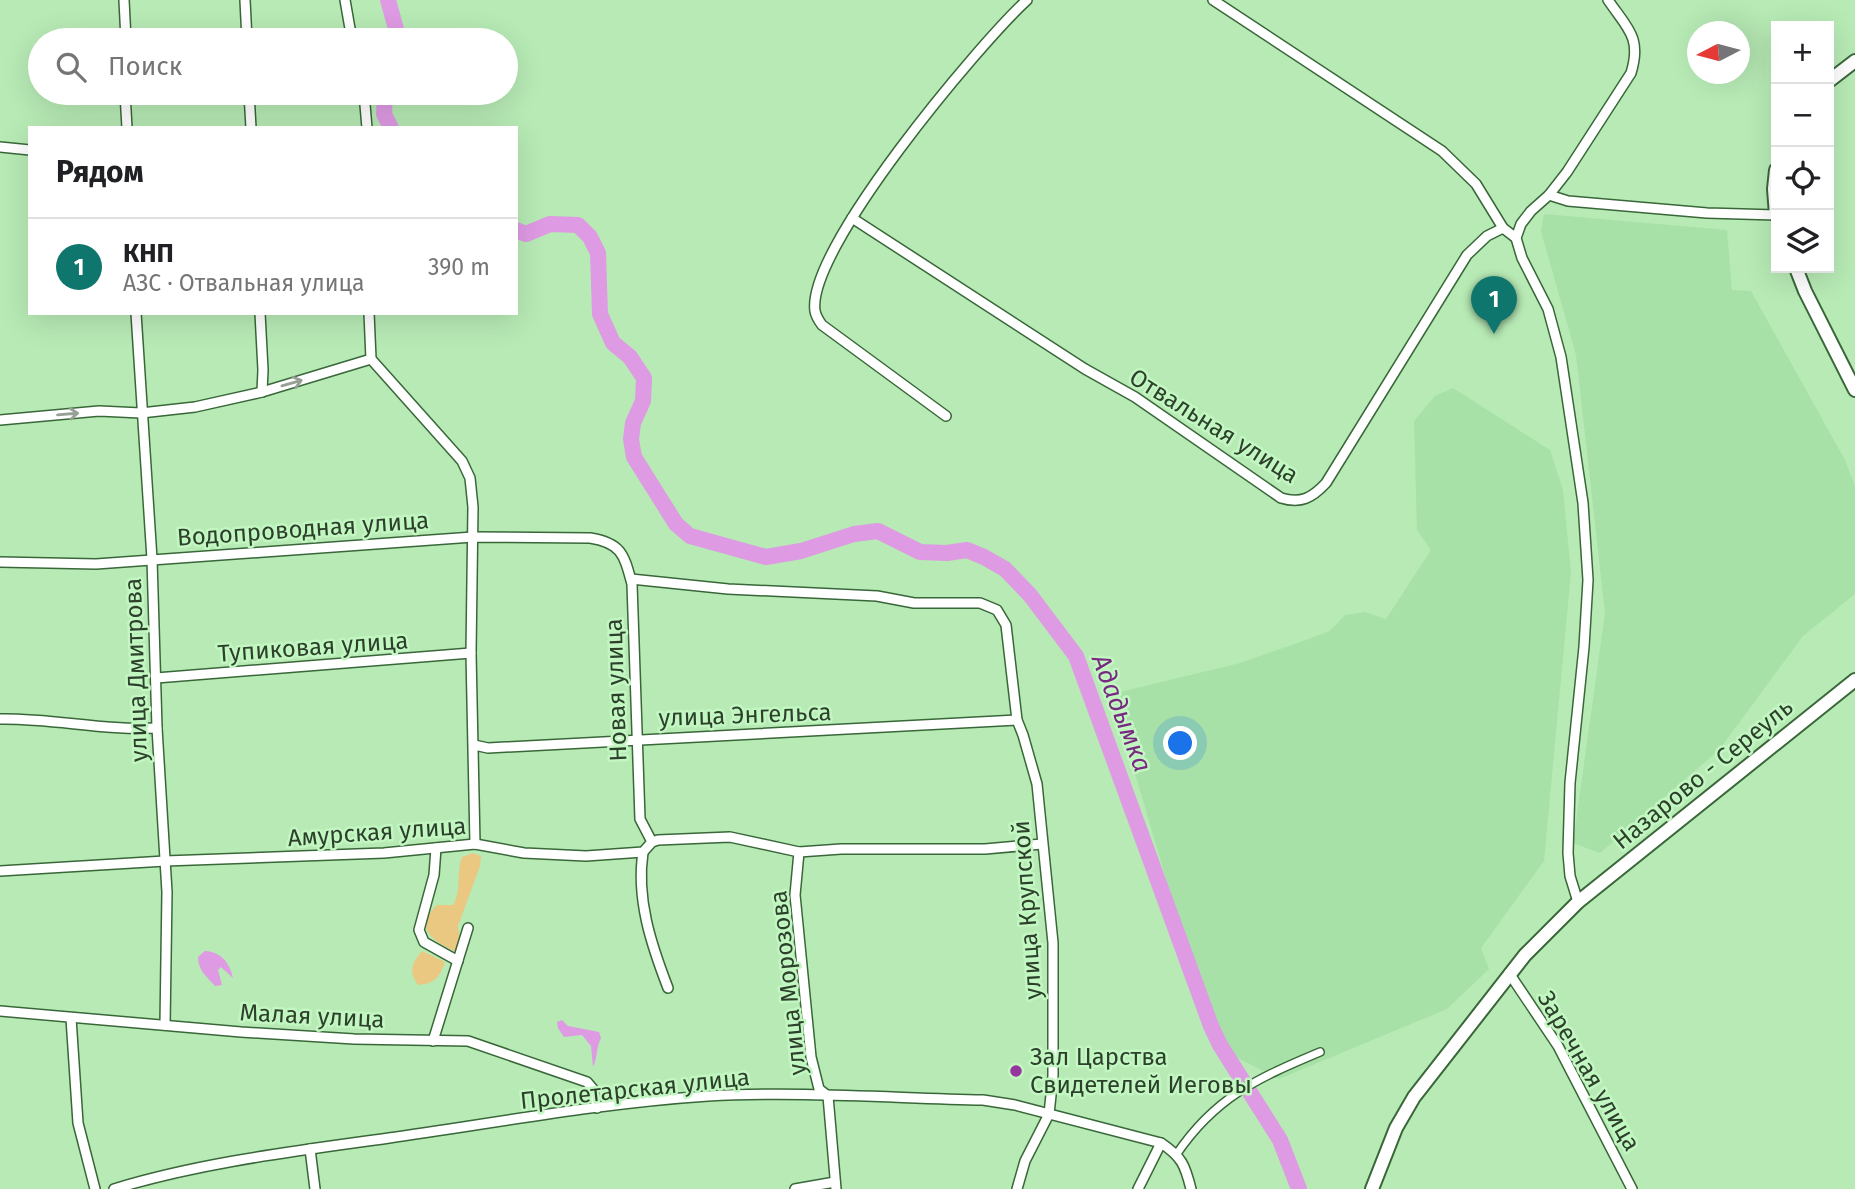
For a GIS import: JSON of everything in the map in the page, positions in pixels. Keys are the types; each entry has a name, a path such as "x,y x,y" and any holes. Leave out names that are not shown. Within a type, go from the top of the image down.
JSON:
{"street":[{"path":"124,0 125,28"},
{"path":"245,0 246,28"},
{"path":"345,0 350,28"},
{"path":"946,416 822,325 815,314 815,304 831,253 891,161 972,59 1027,0"},
{"path":"1213,0 1442,151 1476,184 1503,229 1516,238"},
{"path":"1578,902 1570,876 1568,853 1570,783 1584,647 1587,580 1583,503 1561,357 1548,309 1521,258 1516,238 1526,218 1549,195 1573,162 1631,73 1637,54 1633,36 1608,0"},
{"path":"1834,77 1855,61"},
{"path":"126,105 127,126"},
{"path":"250,105 251,126"},
{"path":"365,105 367,126"},
{"path":"0,147 28,150"},
{"path":"1549,195 1568,201 1707,213 1771,215"},
{"name":"Отвальная улица","path":"852,218 1085,369 1135,397 1281,498 1297,501 1315,495 1326,483 1466,255 1487,236 1503,229"},
{"path":"1798,273 1855,390"},
{"name":"улица Дмитрова","path":"136,315 152,559 157,728 168,932 165,1025"},
{"path":"260,315 262,392"},
{"path":"369,315 371,359 463,461 470,478 473,537 471,653 475,844"},
{"path":"0,420 99,411 141,413 195,407 262,392 371,359"},
{"name":"Водопроводная улица","path":"0,562 96,564 473,537 590,538 608,541"},
{"name":"Новая улица","path":"608,541 625,558 631,579 640,820 652,842"},
{"name":"улица Крупской","path":"631,579 728,589 865,595 914,603 980,603 997,610 1006,625 1017,720 1037,785 1053,943 1053,1076 1049,1114 1025,1161 1017,1189"},
{"name":"Тупиковая улица","path":"156,678 471,653"},
{"name":"Назарово - Сереуль","path":"1372,1189 1396,1128 1414,1097 1509,973 1578,902 1855,680"},
{"path":"0,719 27,718 122,730 157,728"},
{"name":"улица Энгельса","path":"474,745 488,748 1017,720"},
{"path":"668,988 651,944 642,887 643,852 652,842 730,837 799,852 841,849 985,849 1042,844"},
{"name":"Амурская улица","path":"0,871 164,861 323,856 475,844 524,853 586,856 643,852"},
{"path":"436,848 434,875 419,930 424,942 458,961"},
{"name":"улица Морозова","path":"799,852 795,895 811,1057 819,1089 828,1096 835,1185"},
{"path":"433,1041 468,928"},
{"name":"Заречная улица","path":"1509,973 1558,1046 1632,1189"},
{"name":"Малая улица","path":"0,1012 354,1039 468,1041 578,1077 591,1086 597,1108"},
{"path":"71,1018 78,1123 95,1189"},
{"path":"1176,1154 1194,1129 1222,1103 1257,1080 1320,1052"},
{"name":"Пролетарская улица","path":"114,1189 150,1178 310,1149 597,1108 708,1096 983,1100 1015,1105 1161,1143"},
{"path":"1138,1189 1161,1143 1184,1163 1191,1189"},
{"path":"310,1149 316,1189"},
{"path":"795,1189 835,1185"}],"shaded area":[{"path":"1544,214 1727,230 1732,290 1751,291 1845,460 1855,486 1855,594 1803,636 1719,750 1600,853 1573,843 1605,613 1576,355 1541,231"},
{"path":"1453,388 1550,450 1563,490 1571,572 1544,861 1481,948 1489,969 1447,1009 1279,1079 1226,1052 1200,995 1113,698 1120,692 1240,663 1303,641 1330,631 1345,615 1365,612 1386,619 1431,550 1417,530 1414,421 1435,396"},
{"path":"473,853 481,856 480,866 458,926 460,941 454,951 433,938 426,927 426,920 437,905 453,905 462,857"},
{"path":"205,951 224,959 233,978 221,967 218,970 222,985 215,986 199,966 198,957"},
{"path":"422,951 445,962 436,979 418,985 412,967"},
{"path":"562,1020 568,1026 599,1032 601,1038 593,1067 591,1046 582,1035 564,1037 557,1022"}],"waterway":[{"name":"Ададымка","path":"388,0 396,28"},
{"name":"Ададымка","path":"384,105 384,114 390,126"},
{"name":"Ададымка","path":"518,231 526,234 550,224 578,225 590,237 598,253 600,314 613,343 630,357 644,378 643,401 633,423 631,439 634,457 676,524 690,536 766,557 801,551 854,534 878,531 920,552 947,553 967,550 984,557 1005,569 1030,595 1076,656 1211,1026 1220,1045 1280,1140 1299,1189"}],"place":[{"name":"КНП","path":"1494,334"},
{"name":"Зал Царства Свидетелей Иеговы","path":"1016,1071"}]}
